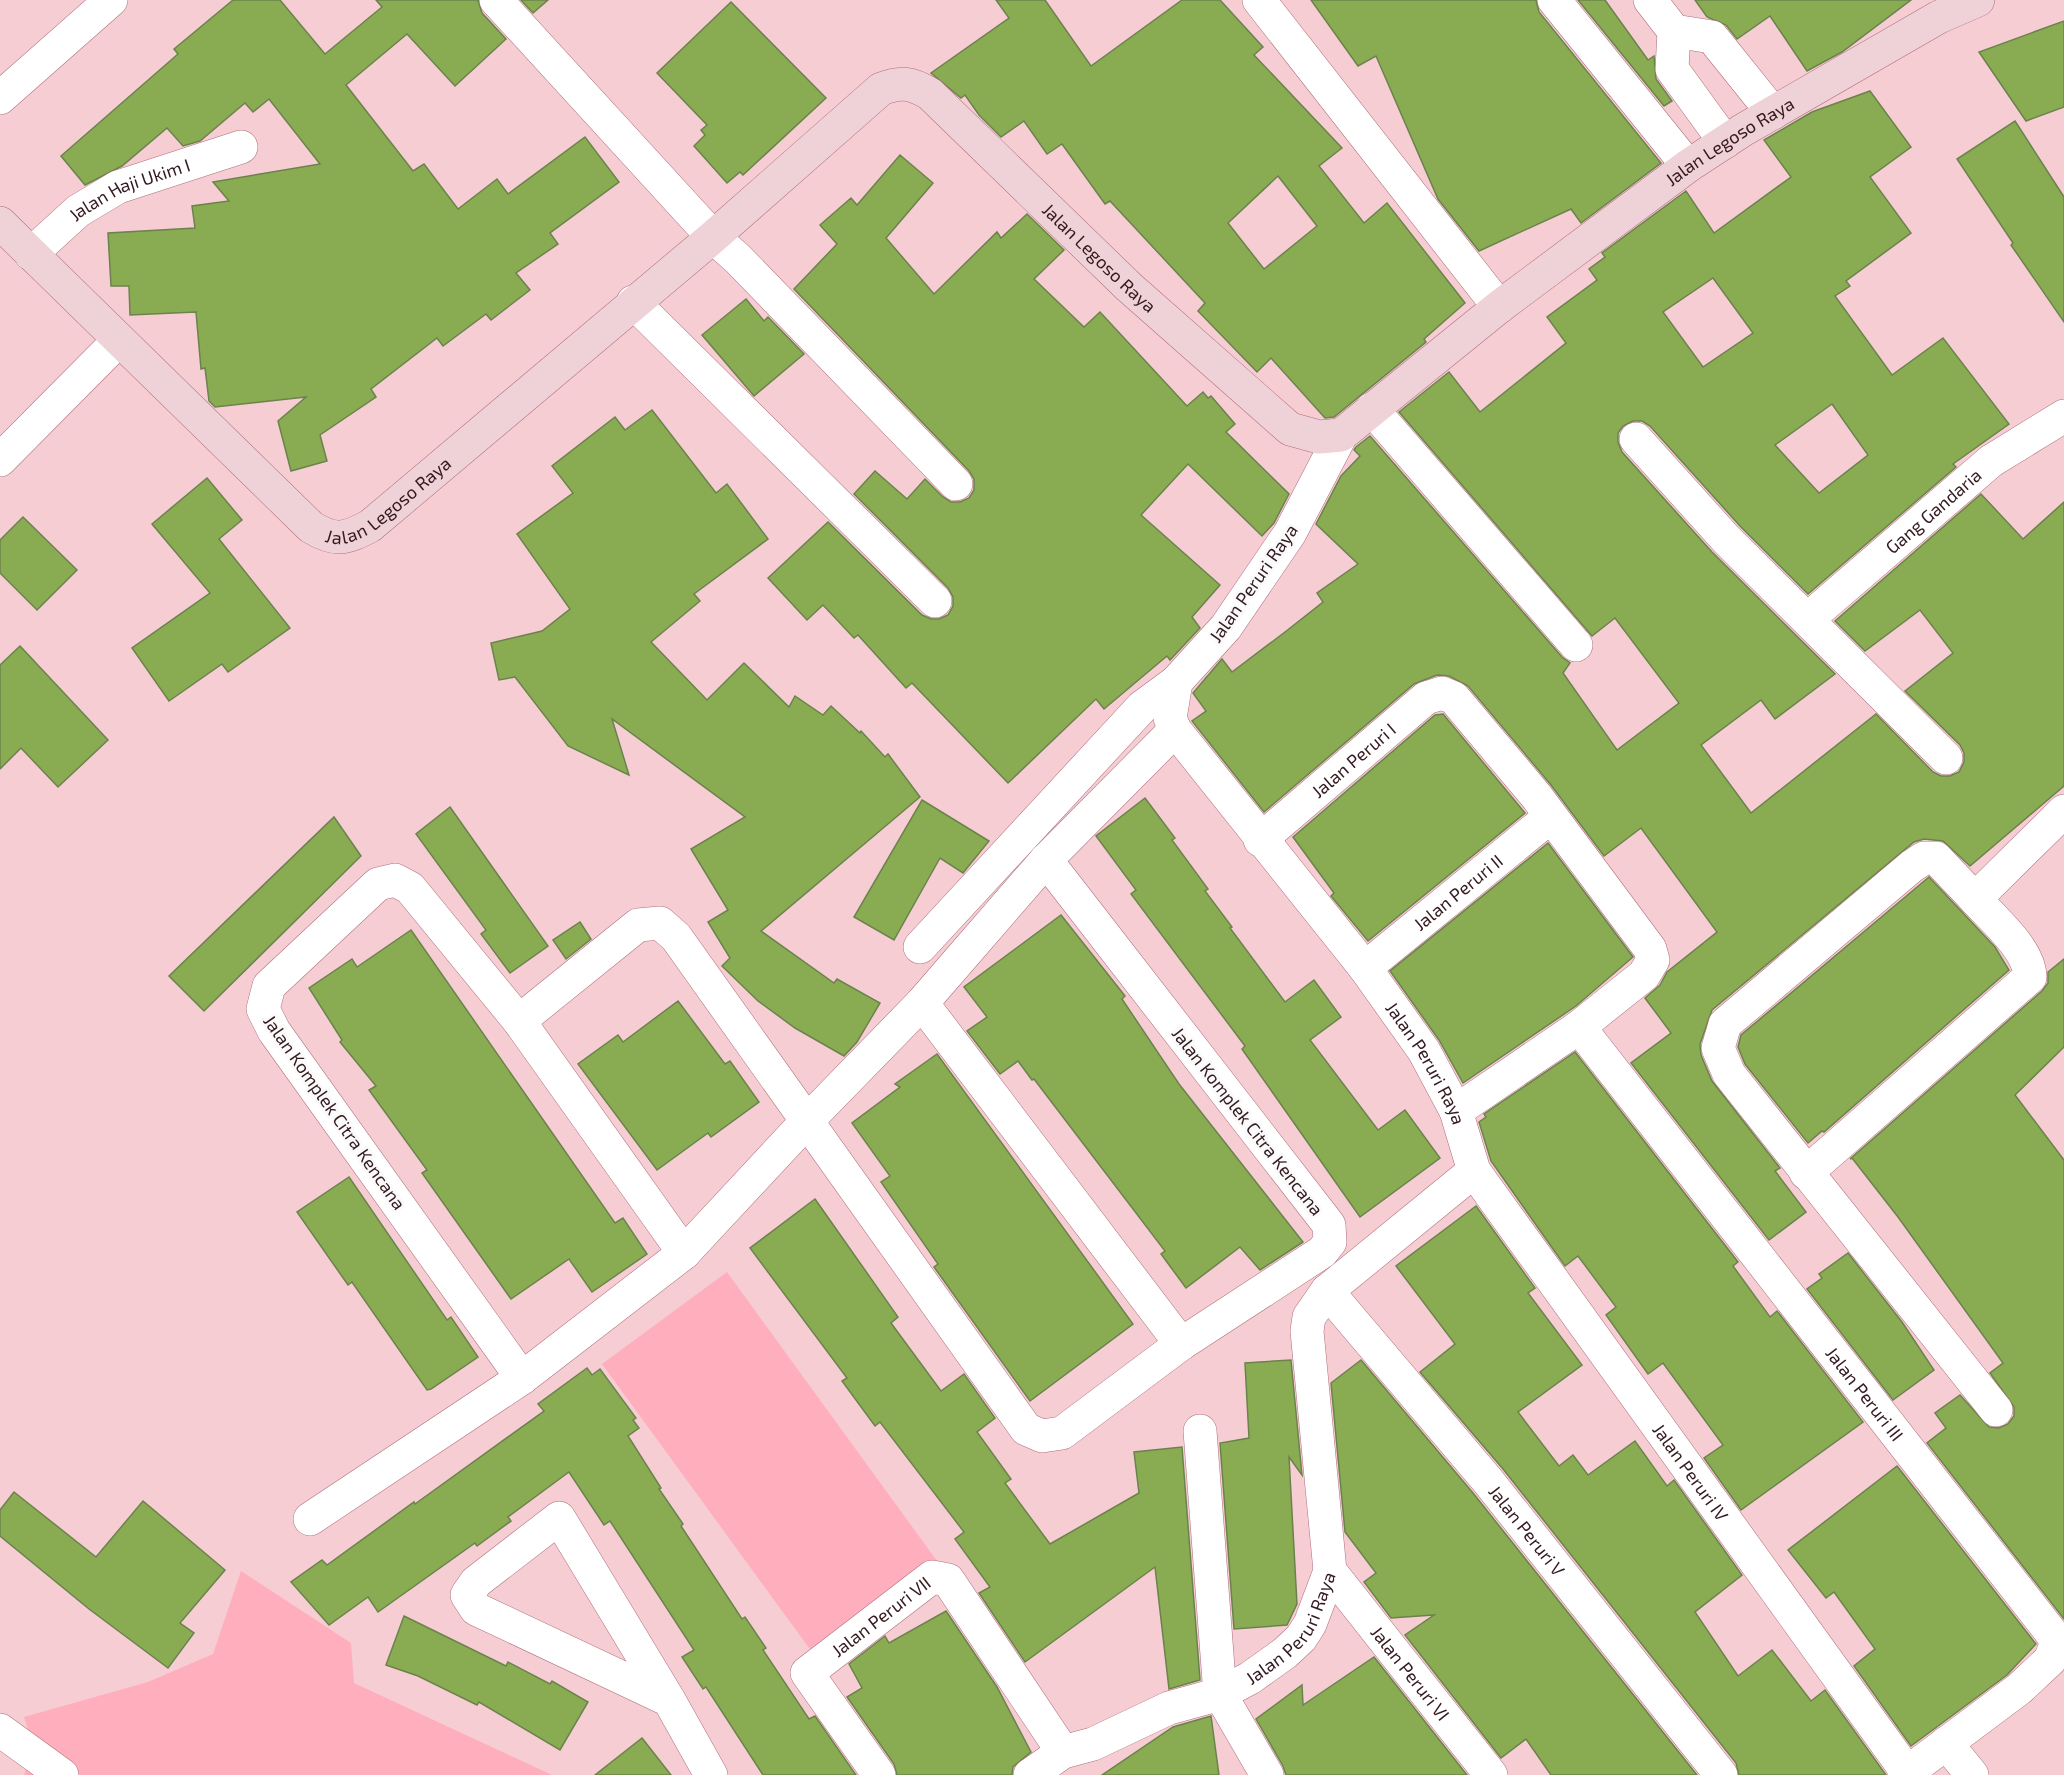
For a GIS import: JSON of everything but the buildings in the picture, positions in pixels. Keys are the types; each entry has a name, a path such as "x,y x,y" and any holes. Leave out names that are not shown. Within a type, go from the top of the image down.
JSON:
{"street":[{"path":"0,98 111,0"},
{"path":"496,0 713,237 738,259 956,484"},
{"path":"1259,0 1499,307"},
{"path":"1554,0 1688,166"},
{"path":"1650,0 1674,31 1671,69 1725,142"},
{"name":"Jalan Legoso Raya","path":"0,223 311,527 335,539 354,535 370,526 633,302 713,237 881,89 898,82 916,85 930,94 1129,287 1290,429 1319,437 1341,435 1499,307 1688,166 1773,113 1939,17 1978,0"},
{"path":"1674,31 1712,37 1773,113"},
{"name":"Jalan Haji Ukim I","path":"31,254 78,211 118,187 241,147"},
{"path":"633,302 935,601"},
{"path":"0,460 119,340"},
{"path":"1372,409 1576,645"},
{"name":"Gang Gandaria","path":"1809,618 1990,461 2064,416"},
{"name":"Jalan Peruri Raya","path":"920,947 1142,707 1176,682 1226,627 1290,533 1341,435"},
{"path":"1636,439 1726,539 1809,618 1946,758"},
{"path":"310,1519 522,1378 684,1253 807,1121 922,1003 1046,860 1174,730 1170,718 1176,682"},
{"name":"Jalan Peruri I","path":"1260,840 1426,698 1442,693 1454,698 1538,797 1550,817"},
{"name":"Jalan Peruri Raya","path":"1174,730 1365,968 1424,1051 1456,1111 1474,1171 1327,1292 1309,1317 1307,1331 1330,1571 1310,1624 1301,1638 1250,1678 1220,1694"},
{"path":"1975,898 2064,811"},
{"path":"1456,1111 1579,1026 1644,975 1653,960 1650,949 1550,817"},
{"name":"Jalan Peruri II","path":"1365,968 1550,817"},
{"path":"1806,1173 2030,978 2030,966 2025,955 1936,858 1924,858 1725,1024 1718,1048 1729,1074 1806,1173 1996,1410"},
{"name":"Jalan Komplek Citra Kencana","path":"519,1021 638,925 660,923 676,937 1026,1429 1042,1436 1062,1433 1181,1344 1322,1252 1330,1242 1329,1225 1046,860"},
{"name":"Jalan Komplek Citra Kencana","path":"522,1378 274,1031 263,1009 269,986 378,884 395,880 410,888 519,1021 684,1253"},
{"path":"922,1003 1181,1344"},
{"name":"Jalan Peruri III","path":"1579,1026 2053,1635 2056,1645 2050,1660 2019,1689 1905,1774"},
{"name":"Jalan Peruri IV","path":"1474,1171 1905,1774"},
{"name":"Jalan Peruri V","path":"1327,1292 1488,1481 1721,1775"},
{"path":"1200,1431 1220,1694 1267,1775"},
{"path":"669,1700 476,1609 466,1595 476,1582 559,1518 669,1700 711,1775"},
{"name":"Jalan Peruri VI","path":"1330,1571 1491,1775"},
{"name":"Jalan Peruri VII","path":"879,1775 807,1673 932,1577 948,1580 1063,1752"},
{"path":"1030,1775 1063,1752 1093,1744 1184,1702 1220,1694"},
{"path":"0,1730 62,1775"},
{"path":"1946,1743 1972,1775"}],"shaded area":[{"path":"727,1272 937,1561 812,1652 602,1364"},
{"path":"241,1571 351,1643 354,1683 552,1775 24,1775 34,1748 24,1717 148,1682 213,1654"}]}
